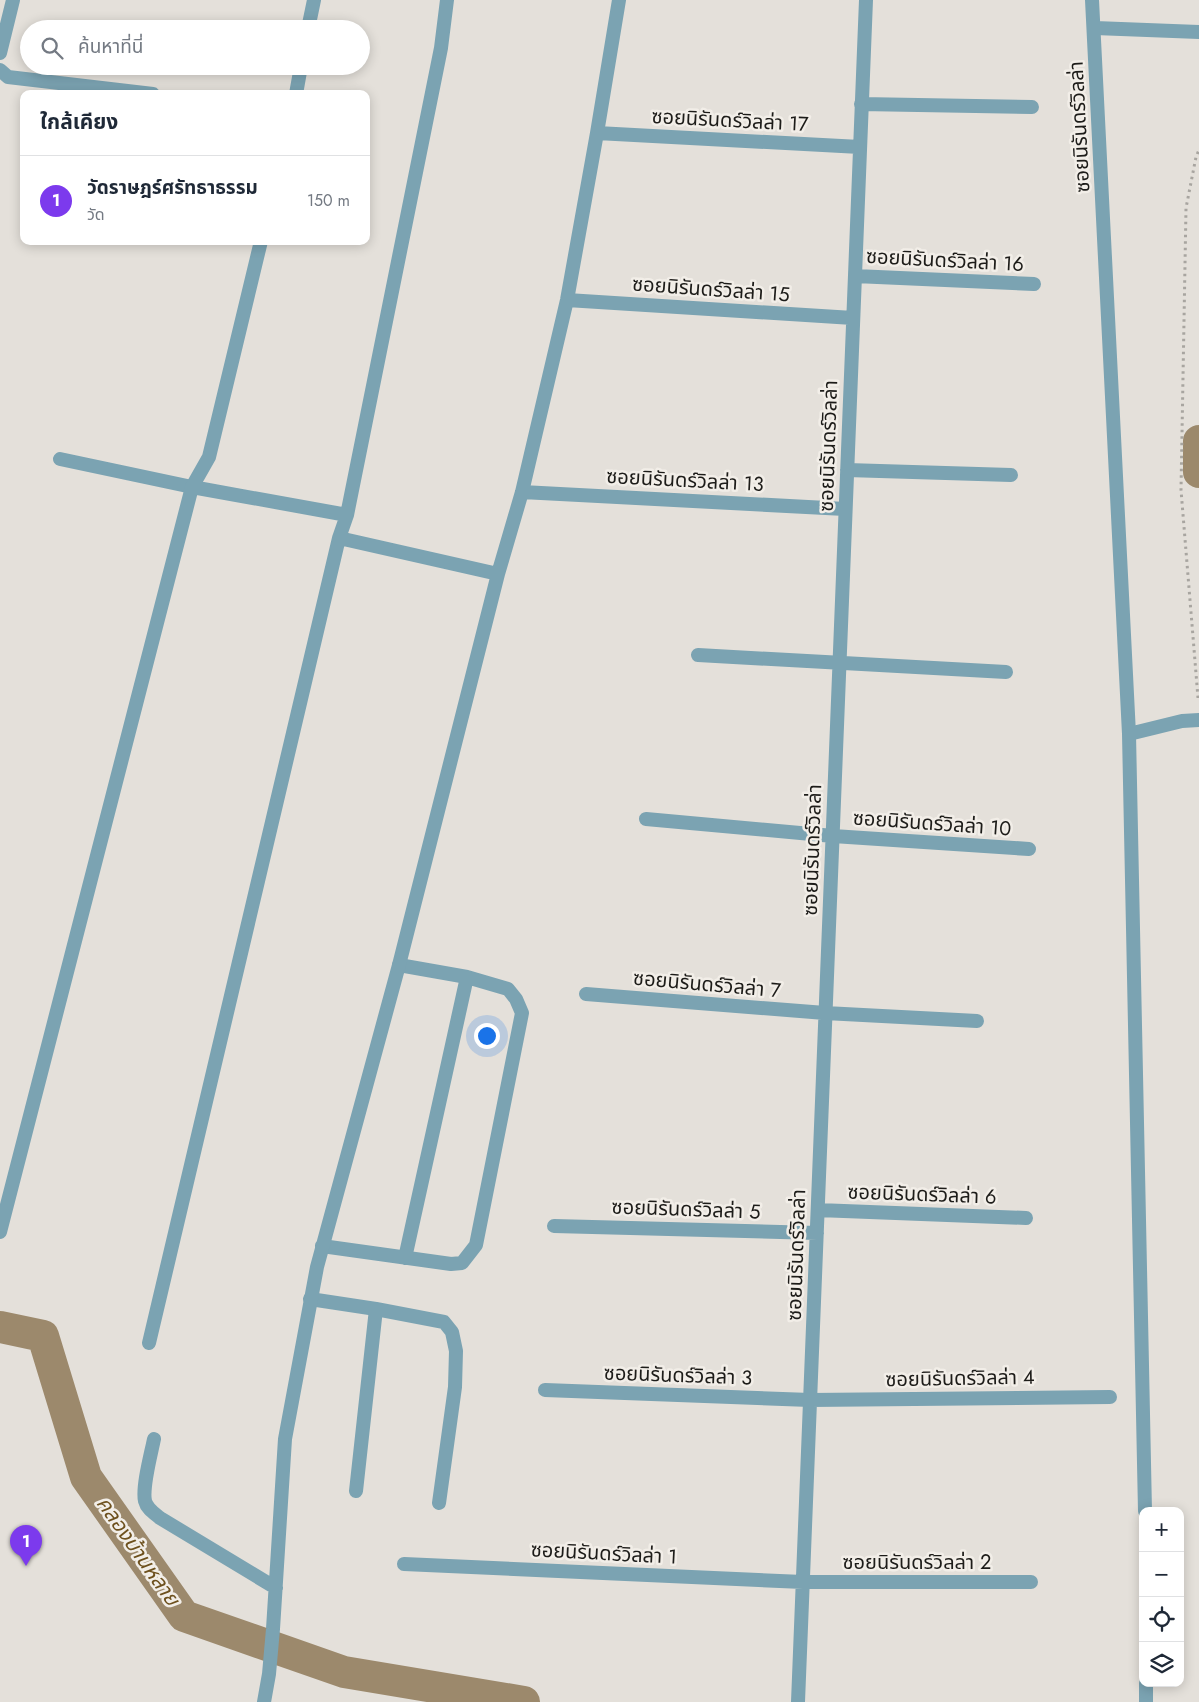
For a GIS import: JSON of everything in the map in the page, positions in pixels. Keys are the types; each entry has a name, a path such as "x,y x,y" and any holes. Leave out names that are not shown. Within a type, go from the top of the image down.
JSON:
{"street":[{"path":"0,53 13,0"},
{"path":"310,20 314,0"},
{"path":"149,1343 339,538 347,515 441,48 447,0"},
{"path":"264,1702 274,1629 285,1439 310,1299 322,1246 399,965 498,574 522,492 566,300 619,0"},
{"name":"ซอยนิรันดร์วิลล่า","path":"798,1702 866,0"},
{"name":"ซอยนิรันดร์วิลล่า","path":"1092,0 1129,734 1145,1507"},
{"path":"1094,28 1199,32"},
{"path":"0,70 8,77 119,90"},
{"path":"297,90 299,75"},
{"path":"861,104 1032,107"},
{"name":"ซอยนิรันดร์วิลล่า 17","path":"597,133 860,147"},
{"path":"0,1232 192,487 209,457 260,245"},
{"name":"ซอยนิรันดร์วิลล่า 16","path":"855,276 1034,284"},
{"name":"ซอยนิรันดร์วิลล่า 15","path":"566,300 853,318"},
{"path":"60,459 192,487 347,515"},
{"path":"847,470 1012,476"},
{"name":"ซอยนิรันดร์วิลล่า 13","path":"522,492 845,508"},
{"path":"339,538 498,574"},
{"path":"698,655 1006,672"},
{"path":"1129,734 1182,721 1199,720"},
{"name":"ซอยนิรันดร์วิลล่า 10","path":"646,819 833,836 1029,849"},
{"path":"322,1246 451,1264 462,1263 476,1246 522,1013 516,999 508,990 467,977 399,965"},
{"path":"405,1258 467,977"},
{"name":"ซอยนิรันดร์วิลล่า 7","path":"586,994 826,1013 977,1021"},
{"name":"ซอยนิรันดร์วิลล่า 6","path":"818,1210 1026,1218"},
{"name":"ซอยนิรันดร์วิลล่า 5","path":"554,1226 817,1233"},
{"path":"310,1299 444,1322 452,1332 456,1351 455,1387 440,1502"},
{"path":"356,1491 376,1309"},
{"name":"ซอยนิรันดร์วิลล่า 3","path":"545,1390 810,1400"},
{"name":"ซอยนิรันดร์วิลล่า 4","path":"810,1400 1110,1397"},
{"path":"154,1439 145,1492 145,1502 149,1509 160,1518 276,1588"},
{"name":"ซอยนิรันดร์วิลล่า 1","path":"404,1564 803,1582"},
{"name":"ซอยนิรันดร์วิลล่า 2","path":"803,1582 1031,1582"},
{"path":"1146,1687 1146,1702"}],"path":[{"path":"1198,706 1181,490 1186,208 1199,150"}],"waterway":[{"name":"คลองบ้านหลาย","path":"1199,441 1199,472"},
{"name":"คลองบ้านหลาย","path":"0,1327 43,1336 86,1477 184,1616 344,1672 524,1702"}],"place":[{"name":"วัดราษฎร์ศรัทธาธรรม","path":"26,1566"}]}
